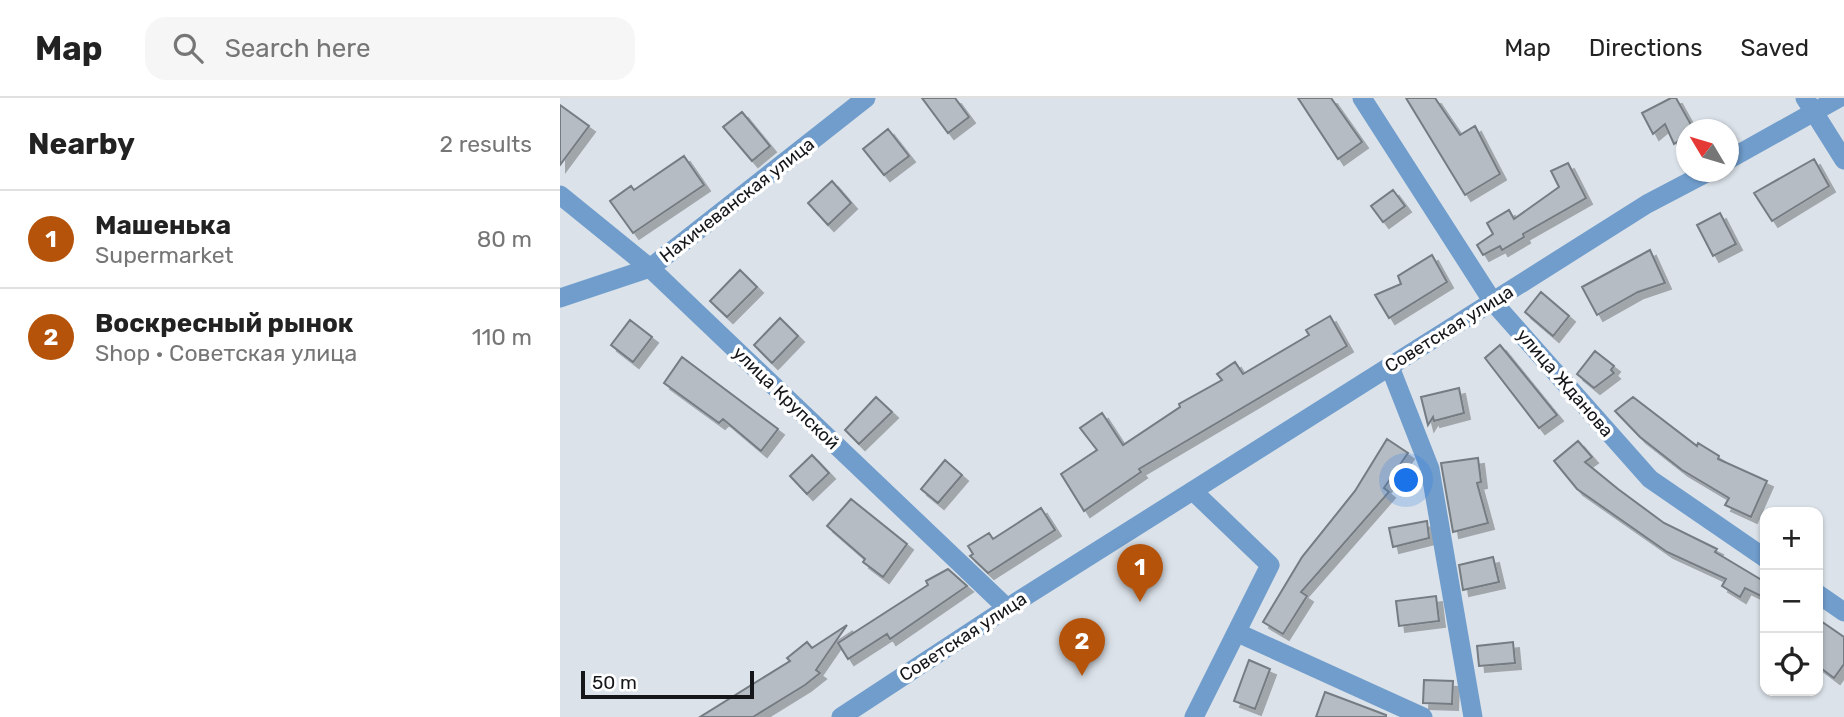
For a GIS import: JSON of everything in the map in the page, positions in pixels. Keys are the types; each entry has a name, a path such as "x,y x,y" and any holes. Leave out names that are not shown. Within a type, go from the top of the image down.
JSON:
{"street":[{"name":"Нахичеванская улица","path":"560,298 650,268 866,98"},
{"name":"улица Жданова","path":"1362,98 1493,302 1650,479 1760,555"},
{"path":"1739,153 1810,106 1839,98"},
{"path":"1810,106 1844,160"},
{"name":"Советская улица","path":"841,717 1007,608 1647,204 1689,182"},
{"name":"улица Крупской","path":"560,195 650,268 1007,608"},
{"path":"1390,367 1430,469 1473,717"},
{"path":"1193,491 1270,565 1194,717"},
{"path":"1823,597 1844,612"},
{"path":"1238,633 1423,717"}],"building":[{"path":"922,98 955,98 969,117 948,133"},
{"path":"1298,98 1331,98 1362,142 1338,159"},
{"path":"1406,98 1435,98 1460,135 1475,126 1500,174 1465,195"},
{"path":"1676,98 1688,119 1676,119 1674,144 1665,124 1653,134 1642,113"},
{"path":"560,105 589,126 560,165"},
{"path":"742,112 770,146 752,161 723,127"},
{"path":"888,129 909,156 884,175 863,149"},
{"path":"684,156 704,185 633,233 610,201 631,186 634,190"},
{"path":"1814,159 1829,186 1772,221 1754,193"},
{"path":"1568,163 1586,198 1523,234 1524,237 1502,250 1500,246 1483,255 1477,245 1493,234 1487,223 1509,210 1514,219 1559,187 1551,171"},
{"path":"832,181 851,203 828,225 808,203"},
{"path":"1393,190 1405,206 1383,222 1371,206"},
{"path":"1720,213 1736,244 1713,256 1697,225"},
{"path":"1650,250 1665,283 1638,292 1597,315 1582,287"},
{"path":"1432,255 1447,282 1389,318 1375,295 1401,284 1398,276"},
{"path":"740,270 757,287 727,317 710,301"},
{"path":"1541,292 1569,316 1553,336 1525,312"},
{"path":"1330,316 1347,346 1139,469 1141,472 1084,511 1061,474 1097,450 1080,428 1102,413 1123,445 1180,407 1179,404 1222,380 1217,374 1235,362 1243,374 1309,335 1306,330"},
{"path":"780,318 798,336 772,363 754,345"},
{"path":"630,320 652,337 633,362 611,345"},
{"path":"1500,345 1557,415 1539,428 1485,358"},
{"path":"1595,351 1614,366 1611,370 1614,373 1594,388 1577,374"},
{"path":"682,357 778,429 761,451 723,419 719,423 664,383"},
{"path":"1459,388 1464,413 1434,421 1433,417 1428,425 1421,397"},
{"path":"876,397 892,412 859,444 845,430"},
{"path":"1633,397 1697,446 1698,443 1719,456 1718,459 1767,481 1751,517 1725,505 1729,498 1682,470 1640,437 1615,411"},
{"path":"1387,439 1408,453 1384,488 1389,492 1301,592 1307,596 1283,634 1263,622 1302,557 1355,491"},
{"path":"1578,441 1592,457 1585,462 1618,489 1664,523 1717,549 1715,552 1760,579 1760,596 1745,588 1740,597 1722,586 1726,579 1667,552 1577,489 1554,461"},
{"path":"812,455 829,473 807,494 790,476"},
{"path":"1478,458 1481,482 1477,483 1488,523 1453,532 1441,463"},
{"path":"945,460 962,475 938,503 921,489"},
{"path":"851,499 907,544 883,577 863,562 865,559 827,526"},
{"path":"1041,508 1055,530 988,573 970,556 973,554 968,546 989,533 993,539"},
{"path":"1427,521 1429,538 1393,547 1389,528"},
{"path":"1493,557 1499,582 1463,590 1459,565"},
{"path":"948,569 967,586 890,639 887,634 848,659 838,643 928,585 926,581"},
{"path":"1436,596 1439,621 1399,626 1396,601"},
{"path":"1823,622 1844,637 1844,664 1834,678 1823,670"},
{"path":"847,625 816,670 820,673 805,685 753,717 700,717 790,661 787,658 807,642 812,648"},
{"path":"1513,642 1515,663 1479,666 1477,646"},
{"path":"1249,660 1270,669 1255,709 1234,701"},
{"path":"1424,680 1453,681 1452,704 1423,703"},
{"path":"1325,692 1386,715 1386,717 1316,717"}],"place":[{"name":"Машенька","path":"1140,602"},
{"name":"Воскресный рынок","path":"1082,676"}]}
